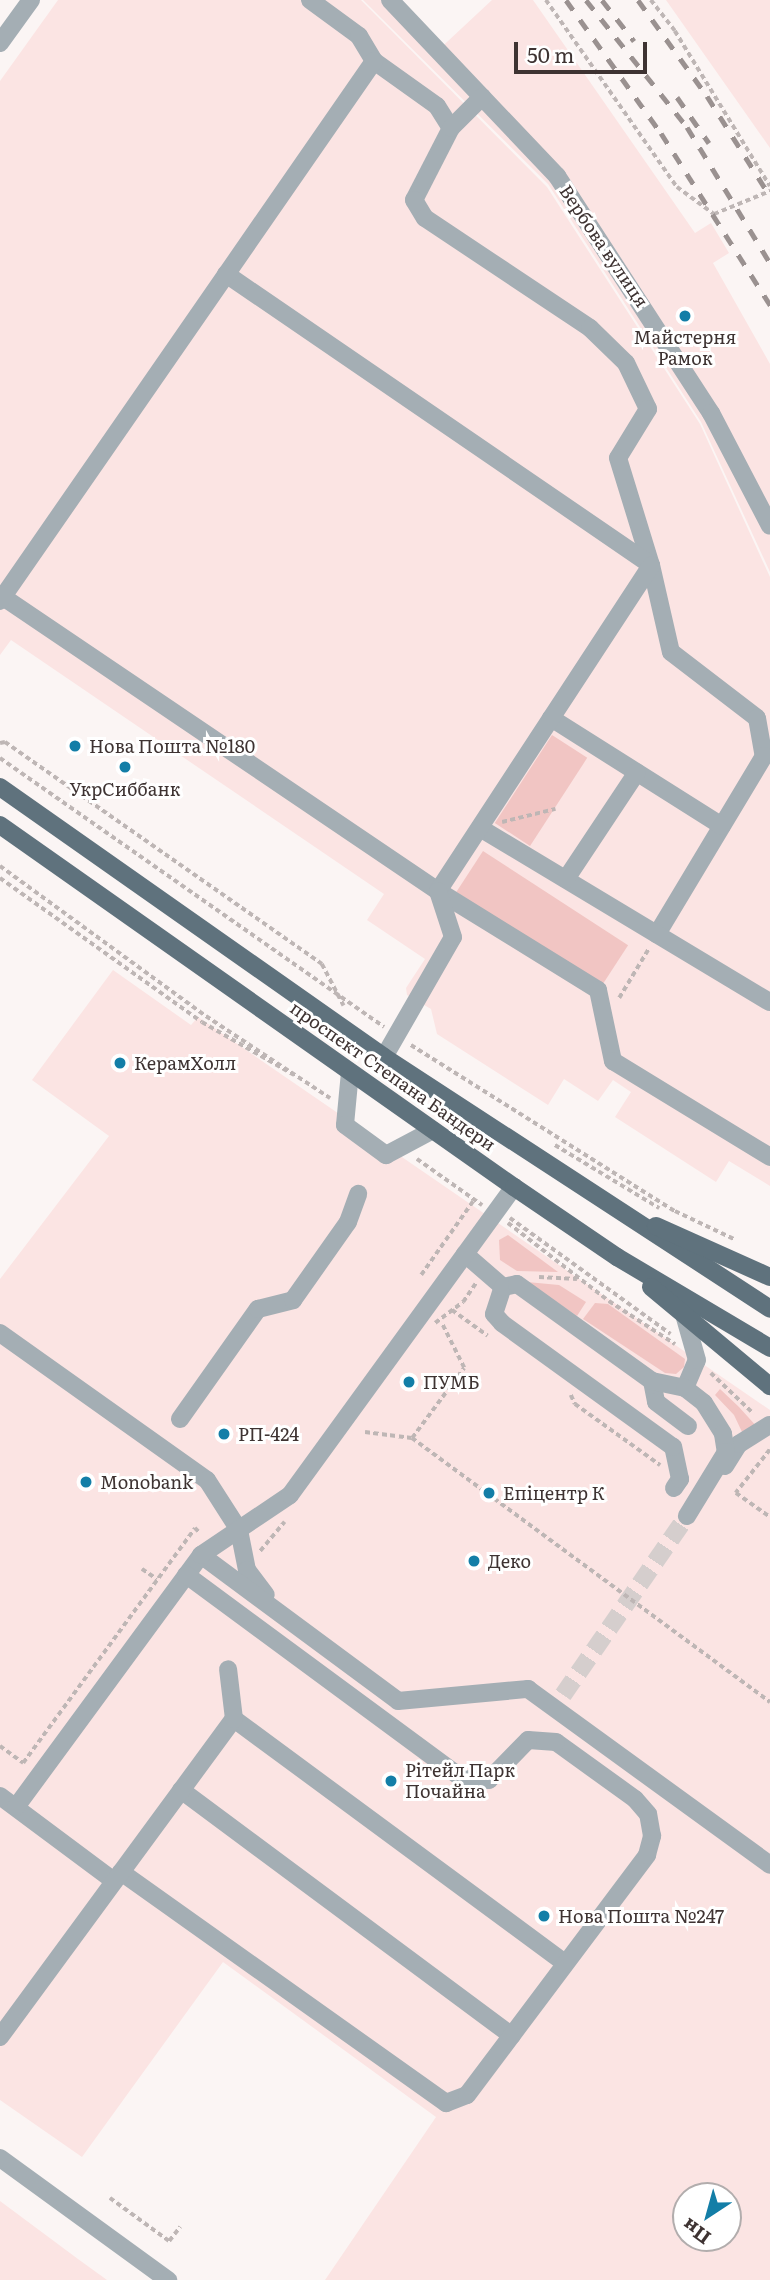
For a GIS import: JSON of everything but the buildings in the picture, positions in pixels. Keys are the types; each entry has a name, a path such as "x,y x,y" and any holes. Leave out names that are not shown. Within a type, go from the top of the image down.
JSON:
{"main road":[{"name":"проспект Степана Бандери","path":"0,787 384,1056 770,1309"},
{"name":"проспект Степана Бандери","path":"0,825 514,1187 617,1256 770,1348"},
{"path":"608,1204 770,1277"},
{"path":"617,1256 685,1318 770,1385"}],"street":[{"path":"0,43 31,0"},
{"path":"310,0 359,36 374,61 438,106 451,128"},
{"name":"Вербова вулиця","path":"390,0 557,176 610,253 711,413 770,526"},
{"path":"374,61 1,599 438,891 598,989 613,1061 770,1157"},
{"path":"482,97 451,128 414,201 425,218 590,328 626,363 648,410 618,458 651,565 671,652 757,718 764,756 657,934"},
{"path":"226,274 651,565"},
{"path":"438,891 651,565"},
{"path":"551,718 722,826"},
{"path":"566,879 636,772"},
{"path":"480,828 770,1002"},
{"path":"384,1056 453,937 438,891"},
{"path":"350,1072 345,1125 386,1155 433,1130"},
{"path":"16,1807 201,1555 290,1495 514,1187"},
{"path":"180,1419 258,1309 293,1300 348,1222 358,1194"},
{"path":"465,1254 503,1287"},
{"path":"503,1287 517,1284 652,1381 685,1388 704,1403 723,1434 726,1452 687,1516 739,1444 768,1425"},
{"path":"503,1287 494,1314 502,1323 673,1447"},
{"path":"685,1318 696,1355 685,1388"},
{"path":"0,1333 207,1480 239,1530 243,1558 253,1580 291,1622"},
{"path":"652,1381 656,1402 688,1426"},
{"path":"677,1484 673,1447 704,1403"},
{"path":"201,1555 398,1701 528,1689 559,1701 770,1865"},
{"path":"0,1796 436,2099 446,2103 467,2095 647,1856 652,1836 648,1814 635,1800 556,1742 542,1738 517,1748 489,1780 463,1779 186,1576"},
{"path":"0,2036 234,1718 228,1669"},
{"path":"234,1718 565,1964"},
{"path":"181,1790 512,2036"},
{"path":"0,2158 168,2280"}],"path":[{"path":"546,0 677,187 714,214 770,188 675,31 651,0"},
{"path":"0,743 5,742 322,964 338,995"},
{"path":"0,758 484,1100"},
{"path":"480,828 555,809"},
{"path":"0,866 206,1016 320,1090 202,1022 0,878"},
{"path":"605,1021 657,934"},
{"path":"394,1037 675,1210 746,1246"},
{"path":"553,1144 669,1215 736,1248"},
{"path":"421,1275 474,1200 496,1211 696,1355 768,1425"},
{"path":"496,1211 609,1301 613,1299 696,1355"},
{"path":"452,1310 496,1341"},
{"path":"412,1438 464,1368 440,1322"},
{"path":"561,1387 575,1404 677,1484"},
{"path":"365,1432 412,1438 770,1702"},
{"path":"770,1450 736,1493 770,1517"},
{"path":"264,1549 285,1519"},
{"path":"0,1746 23,1763 195,1528"},
{"path":"142,1569 157,1579"},
{"path":"110,2198 169,2241 180,2227"}],"shaded area":[{"path":"58,0 361,0 547,187 700,424 770,577 770,1186 729,1161 716,1182 615,1117 631,1092 613,1080 598,1101 564,1079 548,1105 437,1034 431,1009 407,995 406,988 425,959 367,920 384,894 11,640 0,655 0,81"},
{"path":"363,0 381,0 433,55 492,0 533,0 695,233 711,223 729,253 713,263 770,364 770,572 701,422 548,184"},
{"path":"666,0 770,0 770,148"},
{"path":"552,735 587,758 530,846 495,823"},
{"path":"483,851 628,945 601,986 456,892"},
{"path":"113,970 191,1025 198,1017 770,1410 770,2280 325,2280 436,2117 223,1962 82,2157 0,2100 0,1279 109,1136 32,1080"},
{"path":"508,1235 558,1272 517,1271 500,1260 499,1240"},
{"path":"527,1282 559,1285 586,1302 577,1316"},
{"path":"595,1303 608,1304 685,1359 684,1367 676,1374 665,1373 583,1319"},
{"path":"720,1389 758,1428 743,1434 734,1415 715,1395"},
{"path":"0,2201 78,2259 107,2280 0,2280"}],"tunnel":[{"path":"563,1695 687,1516"}],"railway":[{"path":"566,0 661,133 770,305"},
{"path":"586,0 687,127 770,263"},
{"path":"602,0 634,41"},
{"path":"638,0 707,96 770,196"},
{"path":"677,97 709,143"}],"place":[{"name":"Майстерня Рамок","path":"685,316"},
{"name":"Нова Пошта №180","path":"75,746"},
{"name":"УкрСиббанк","path":"125,767"},
{"name":"КерамХолл","path":"120,1063"},
{"name":"ПУМБ","path":"409,1382"},
{"name":"РП-424","path":"224,1434"},
{"name":"Monobank","path":"86,1482"},
{"name":"Епіцентр К","path":"489,1493"},
{"name":"Деко","path":"474,1561"},
{"name":"Рітейл Парк Почайна","path":"391,1781"},
{"name":"Нова Пошта №247","path":"544,1916"}]}
